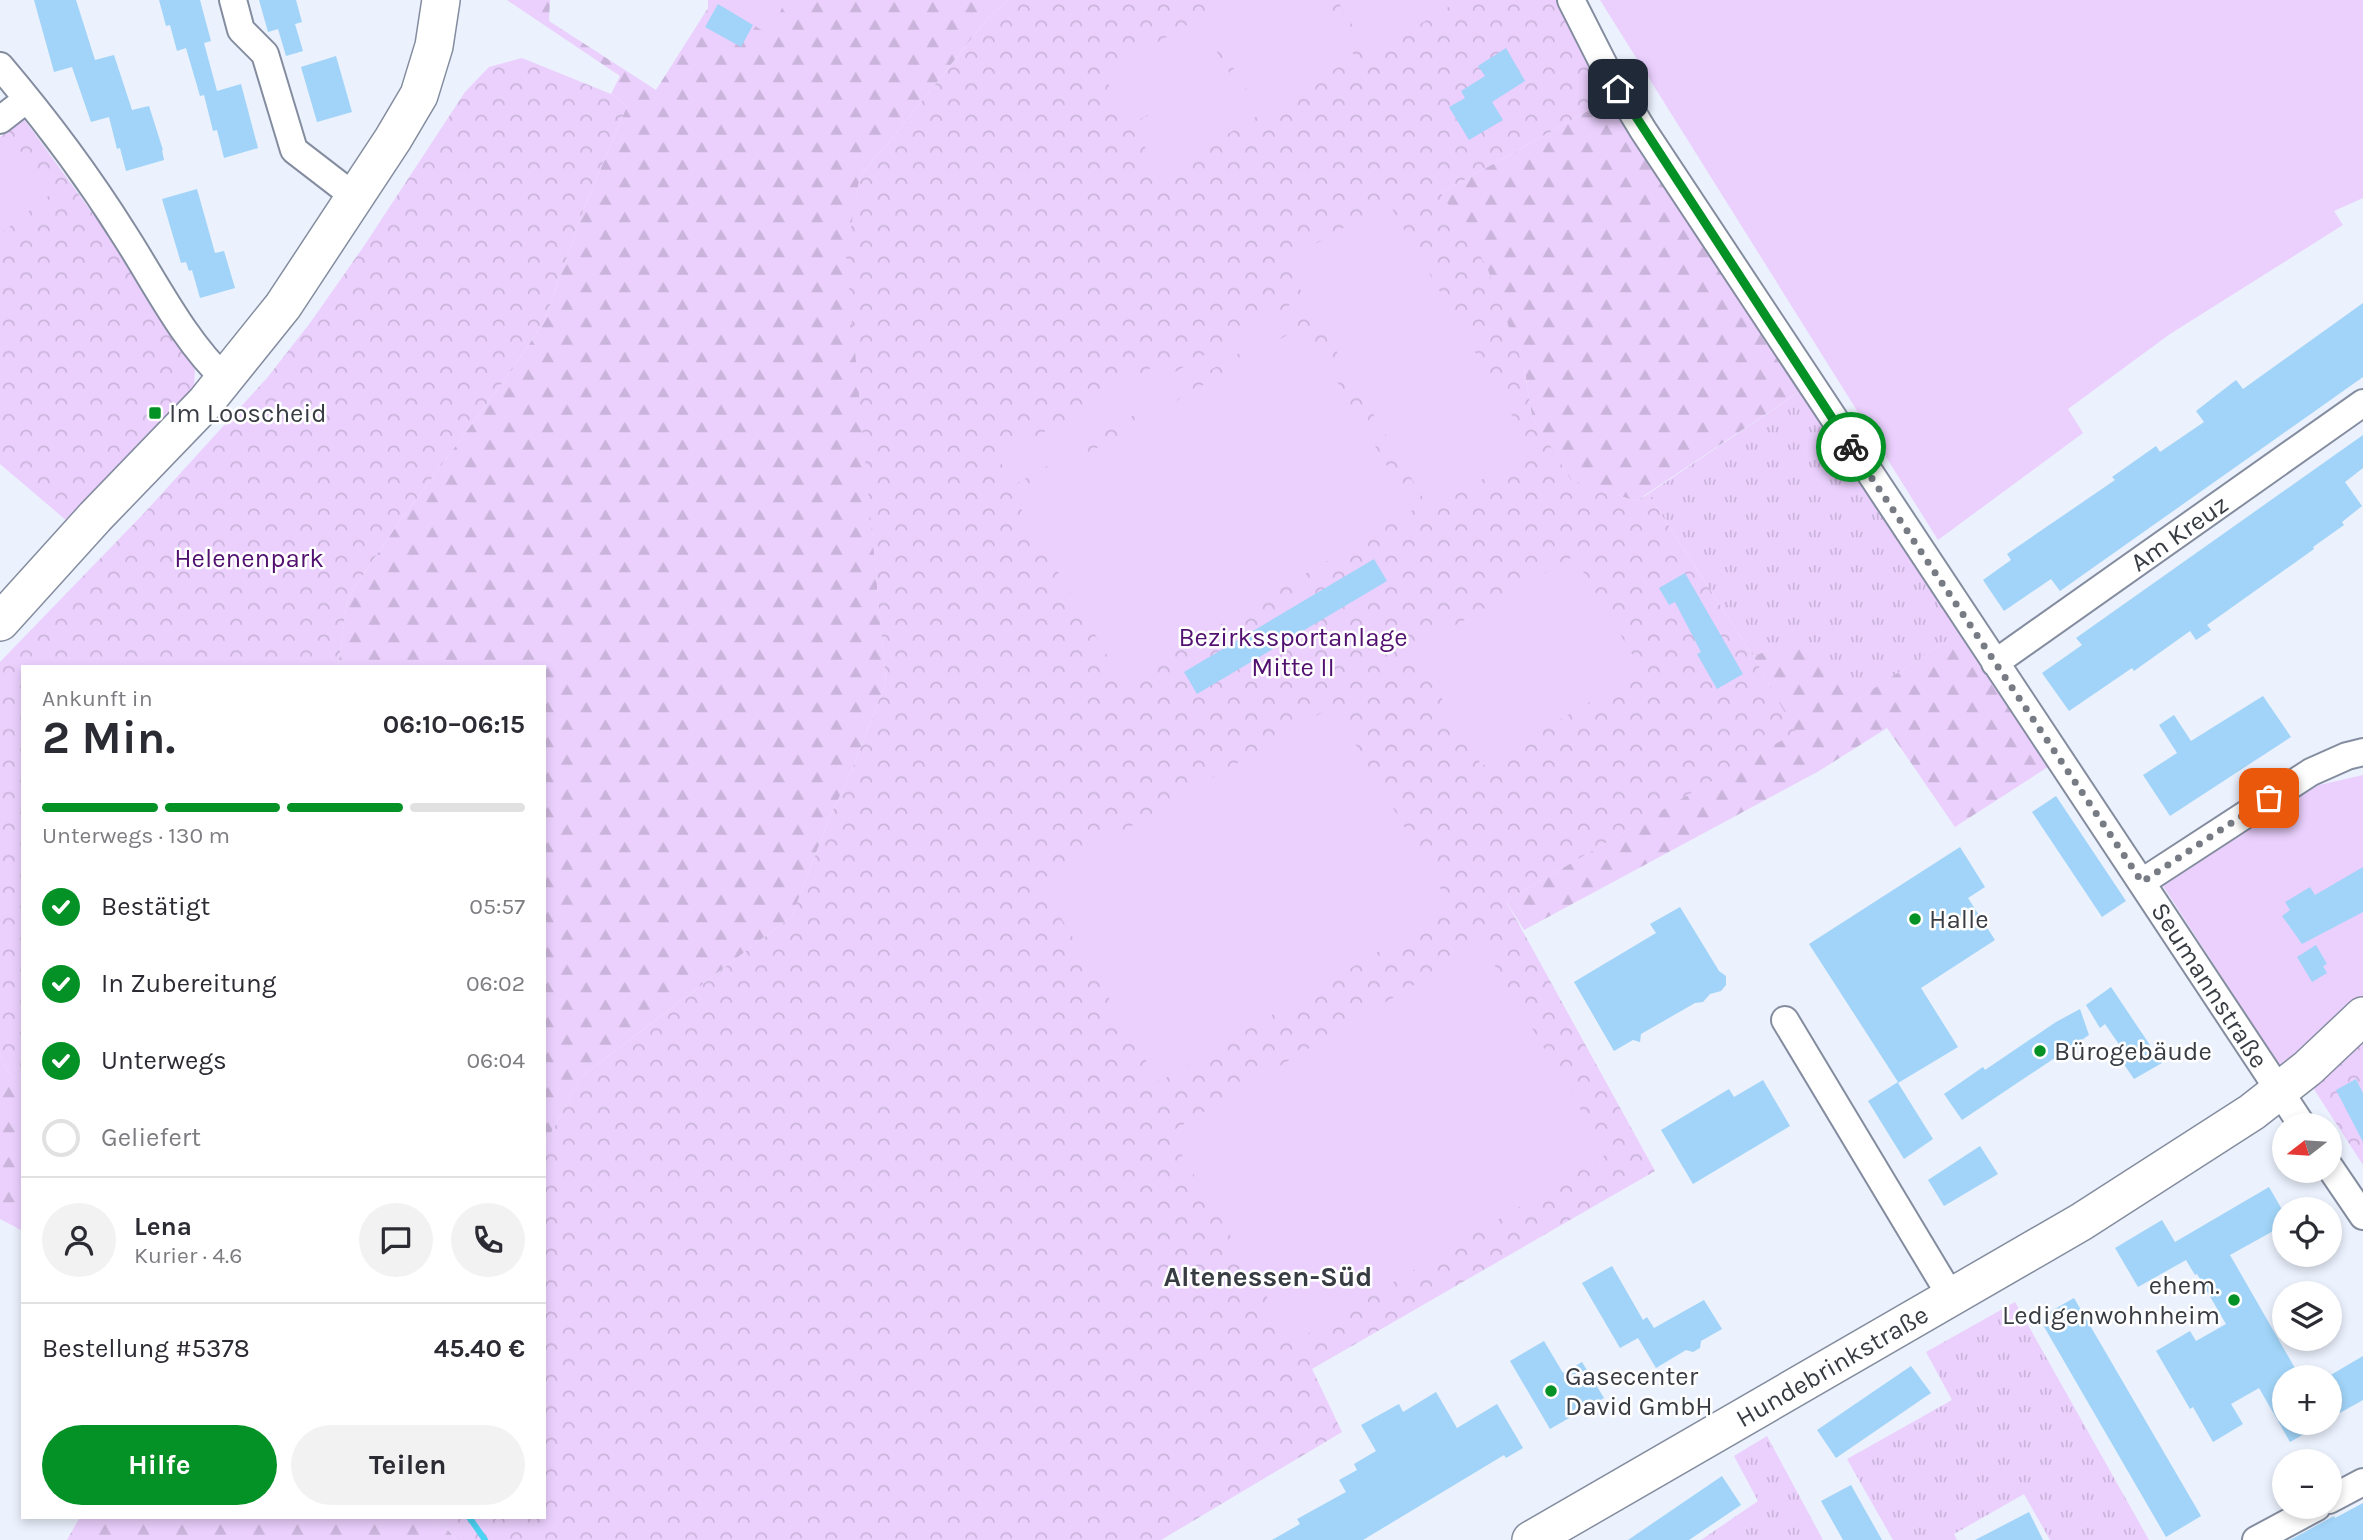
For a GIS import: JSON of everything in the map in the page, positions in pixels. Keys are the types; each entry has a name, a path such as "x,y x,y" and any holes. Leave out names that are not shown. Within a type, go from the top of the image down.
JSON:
{"street":[{"path":"233,0 242,30 265,54 294,150 355,197"},
{"path":"0,622 225,379 283,306 419,95 433,46 441,0"},
{"name":"Seumannstraße","path":"1571,0 1606,69 1643,130 2294,1113"},
{"path":"0,66 101,197 196,348 225,379"},
{"path":"0,120 27,99"},
{"name":"Am Kreuz","path":"1995,663 2363,403"},
{"path":"2142,882 2311,772 2363,752"},
{"name":"Hundebrinkstraße","path":"1531,1540 2081,1222 2279,1092 2363,1016"},
{"name":"Hundebrinkstraße","path":"1785,1020 1952,1298"},
{"path":"2341,1183 2363,1216"},
{"path":"2342,1493 2363,1482"},
{"path":"2256,1540 2295,1519"}],"green space":[{"path":"507,0 550,0 549,21 656,90 708,8 708,0 1008,0 988,18 860,176 847,255 886,682 852,770 829,819 792,916 581,1077 546,1142 546,665 338,665 347,601 354,588 544,322 584,208 627,106 611,94 620,76"},
{"path":"708,0 786,0 769,34"},
{"name":"Bezirkssportanlage Mitte II","path":"1008,0 1566,0 1616,95 1441,193 1487,267 1524,368 1532,416 1571,480 1636,501 1648,494 1753,656 1796,732 1506,901 1655,1171 1312,1369 1342,1432 1161,1540 457,1540 438,1519 546,1519 546,1142 581,1077 792,916 886,682 846,255 860,176 988,18"},
{"path":"1229,0 1321,0 1355,57 1261,114 1202,16"},
{"path":"1337,0 1344,1 1460,0 1370,54"},
{"path":"1600,0 2363,0 2363,198 2334,211 2343,225 2170,334 2068,409 2083,433 1938,540"},
{"path":"1197,19 1256,117 1161,174 1132,125 1177,98 1132,124 1103,75"},
{"name":"Helenenpark","path":"522,58 611,94 627,106 584,208 544,322 354,588 347,601 338,665 21,665 21,1082 7,1070 0,1055 0,662 147,510 267,378 364,246 465,92 489,67"},
{"path":"1616,95 1805,388 1636,501 1571,481 1532,416 1524,368 1441,193"},
{"path":"24,119 112,240 195,366 194,392 67,521 0,464 0,137"},
{"path":"18,148 52,193 0,234 0,162"},
{"path":"1388,202 1532,450 1430,510 1284,262"},
{"path":"1298,300 1306,314 1004,491 996,478 1006,472 999,459 1161,362 1170,375"},
{"path":"1304,325 1413,510 1123,682 1014,497"},
{"path":"1805,388 1968,627 1852,703 1806,639 1753,656 1648,494"},
{"path":"1574,556 1642,671 1482,766 1413,650"},
{"path":"1968,627 2057,761 1955,827 1887,728 1819,771 1524,930 1506,901 1795,732 1753,656 1806,638 1853,702"},
{"path":"1333,706 1452,908 1159,1082 1039,881"},
{"path":"2363,775 2363,1005 2279,1065 2163,886 2315,786"},
{"path":"1482,944 1607,1154 1294,1342 1169,1133"},
{"path":"2363,1032 2363,1165 2342,1133 2342,1113 2329,1113 2308,1080"},
{"path":"0,1055 7,1070 21,1082 21,1230 0,1219"},
{"path":"2015,1302 2149,1540 2050,1540 2024,1494 1954,1534 1957,1540 1893,1540 1847,1459 1952,1400 1926,1352"},
{"path":"1767,1436 1823,1540 1701,1540 1758,1501 1734,1456"},
{"path":"79,1519 438,1519 457,1540 67,1540"}],"building":[{"path":"34,0 76,0 95,60 114,55 132,110 149,106 164,160 126,171 109,117 91,122 72,67 54,72"},
{"path":"159,0 200,0 211,41 204,43 217,91 241,84 258,148 224,158 217,130 213,131 204,95 200,96 186,48 177,51"},
{"path":"259,0 296,0 302,22 295,24 303,51 286,56 278,29 268,32"},
{"path":"718,4 753,25 741,47 705,27"},
{"path":"1506,48 1525,81 1492,102 1503,120 1469,140 1449,107 1465,98 1461,91 1485,76 1478,66"},
{"path":"336,56 352,112 317,122 301,67"},
{"path":"197,189 215,253 224,251 235,288 200,298 192,270 189,271 186,262 181,263 162,199"},
{"path":"2363,303 2363,377 2060,591 2051,579 2004,611 1983,580 2011,560 2007,554 2115,480 2112,477 2156,446 2160,452 2204,422 2196,411 2236,380 2243,389"},
{"path":"2363,435 2363,468 2345,482 2362,506 2342,522 2344,525 2207,625 2211,630 2196,640 2190,631 2134,671 2132,668 2069,711 2042,673 2082,645 2076,638"},
{"path":"1374,559 1387,581 1197,694 1184,672"},
{"path":"1685,573 1743,674 1717,689 1697,654 1701,652 1675,602 1669,605 1659,588"},
{"path":"2263,696 2291,737 2170,816 2143,775 2177,753 2159,725 2174,715 2191,741"},
{"path":"2056,796 2126,901 2102,917 2032,812"},
{"name":"Halle","path":"1960,847 1985,887 1968,898 1995,940 1921,988 1958,1047 1898,1083 1933,1139 1904,1159 1868,1101 1898,1082 1809,944"},
{"path":"2363,867 2363,912 2302,944 2282,916 2290,910 2285,902 2310,887 2315,895"},
{"path":"1680,907 1719,971 1726,976 1726,985 1721,991 1710,994 1703,1002 1695,1003 1641,1034 1640,1042 1633,1040 1614,1051 1574,982 1656,933 1650,924"},
{"path":"2316,945 2327,964 2323,966 2327,973 2312,982 2297,957"},
{"path":"2111,987 2162,1063 2134,1079 2121,1060 2127,1056 2105,1024 2100,1028 2086,1005"},
{"name":"Bürogebäude","path":"2080,1009 2089,1035 1962,1120 1944,1094 1983,1067 1985,1070"},
{"path":"2356,1079 2363,1093 2363,1142 2336,1090"},
{"path":"1763,1080 1790,1126 1693,1184 1661,1130 1729,1089 1734,1097"},
{"path":"1980,1146 1998,1174 1944,1206 1928,1180"},
{"name":"ehem. Ledigenwohnheim","path":"2269,1187 2275,1197 2272,1197 2272,1232 2230,1255 2272,1328 2272,1351 2285,1351 2293,1365 2272,1365 2272,1411 2259,1388 2231,1404 2243,1424 2213,1442 2156,1351 2190,1331 2196,1341 2226,1324 2186,1260 2138,1287 2115,1248 2162,1220 2175,1242"},
{"path":"1612,1266 1643,1320 1647,1317 1654,1328 1704,1300 1722,1329 1701,1341 1700,1348 1693,1352 1686,1350 1656,1368 1638,1338 1620,1348 1582,1283"},
{"path":"2074,1298 2201,1516 2166,1537 2039,1318"},
{"name":"Gasecenter David GmbH","path":"1544,1341 1563,1373 1582,1362 1604,1398 1550,1429 1510,1361"},
{"path":"2363,1356 2363,1400 2342,1412 2342,1368"},
{"path":"1911,1366 1931,1393 1836,1458 1817,1430"},
{"path":"1436,1392 1457,1428 1497,1404 1523,1448 1506,1458 1504,1455 1363,1540 1272,1540 1300,1524 1297,1519 1346,1492 1339,1480 1357,1470 1354,1464 1376,1451 1361,1425 1399,1404 1403,1412"},
{"name":"ehem. Ledigenwohnheim","path":"2286,1435 2303,1435 2290,1442"},
{"path":"1722,1476 1741,1505 1689,1540 1628,1540"},
{"path":"1851,1485 1882,1540 1843,1540 1821,1501"},
{"path":"2363,1503 2363,1540 2290,1540 2328,1519 2342,1519 2342,1514"},
{"path":"2029,1512 2043,1540 1975,1540"}],"waterway":[{"path":"470,1519 485,1540"}],"way so far":[{"path":"1851,447 2142,882 2269,798"}],"place":[{"name":"Im Looscheid","path":"155,413"},
{"name":"Halle","path":"1915,919"},
{"name":"Bürogebäude","path":"2040,1051"},
{"name":"ehem. Ledigenwohnheim","path":"2234,1300"},
{"name":"Gasecenter David GmbH","path":"1551,1391"}],"district":[{"name":"Altenessen-Süd","path":"1268,1276"}],"route":[{"path":"1618,89 1851,447"}]}
